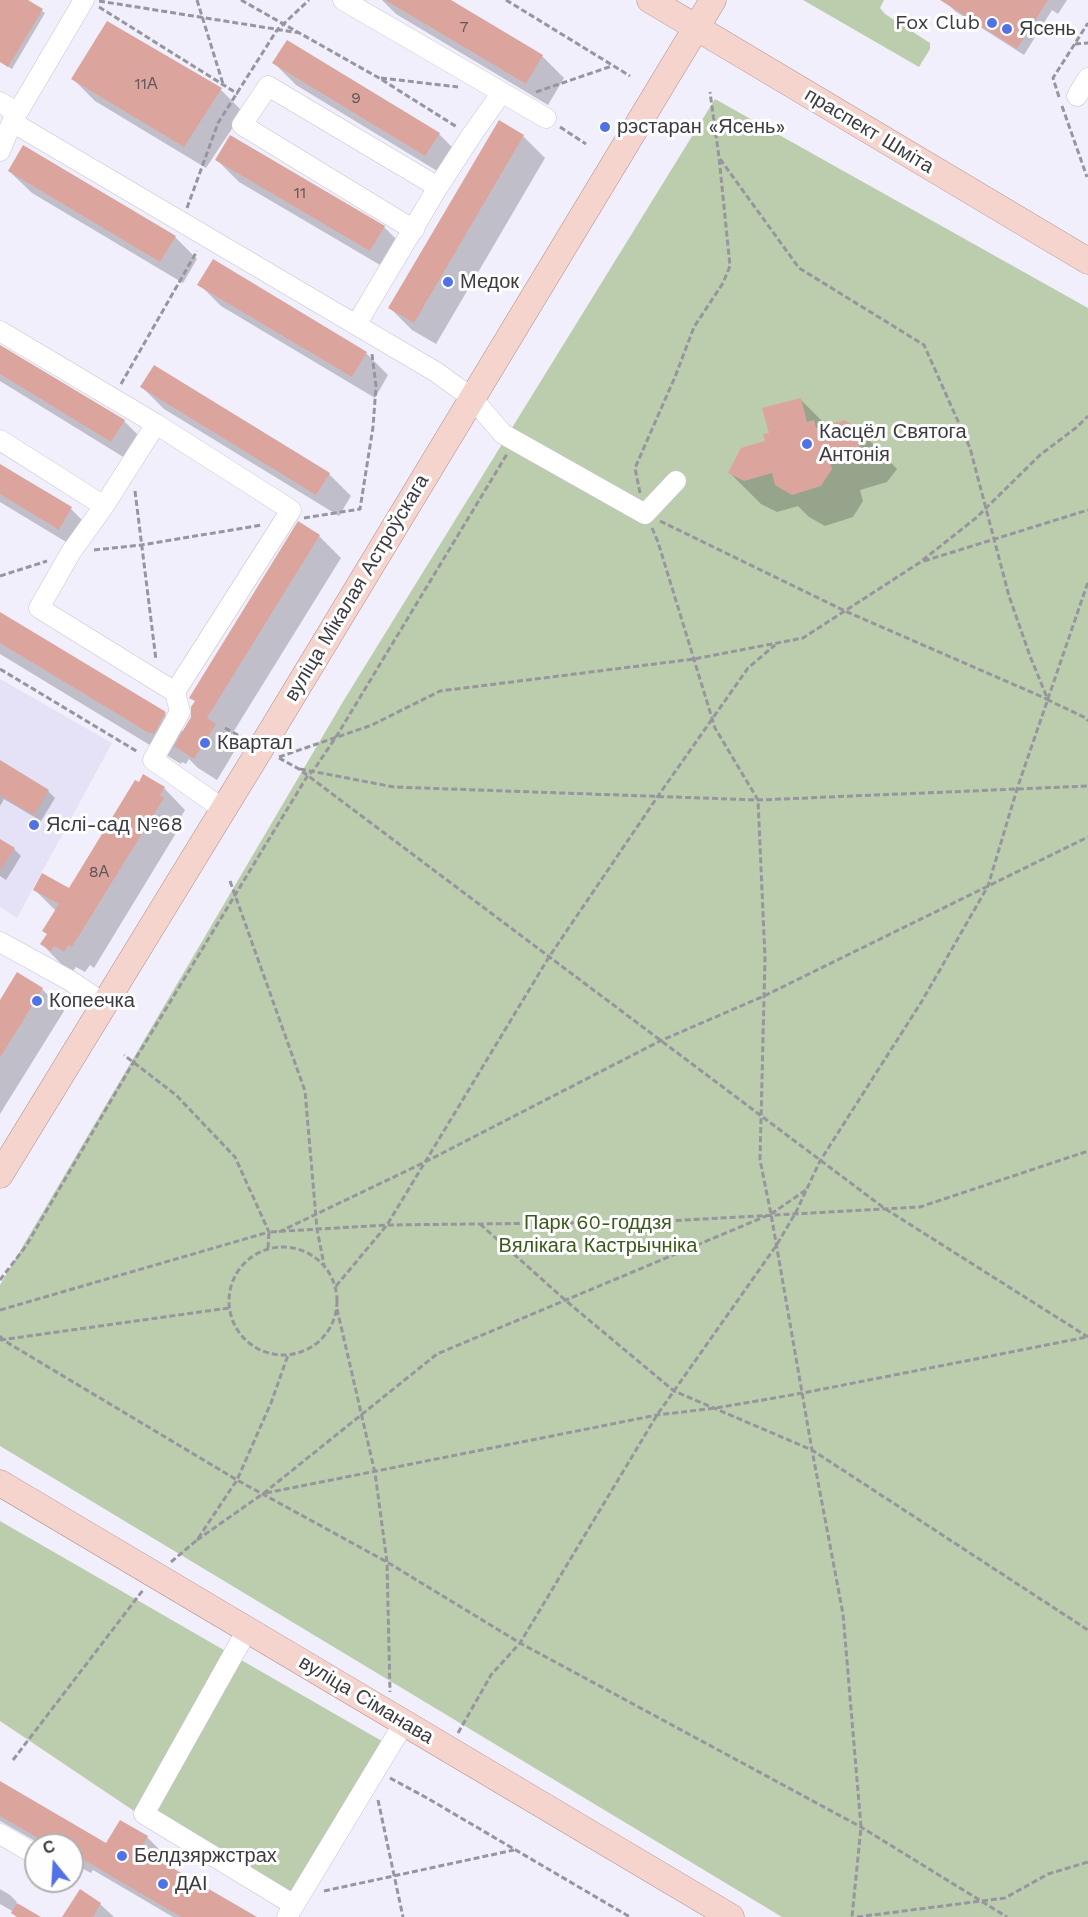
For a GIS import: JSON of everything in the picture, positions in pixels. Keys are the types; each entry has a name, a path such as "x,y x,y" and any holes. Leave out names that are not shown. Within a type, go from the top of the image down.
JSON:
{"main road":[{"name":"праспект Шміта","path":"650,0 1088,261"},
{"name":"вуліца Мікалая Астроўскага","path":"0,1175 713,0"},
{"name":"вуліца Сіманава","path":"0,1483 731,1917"}],"lane":[{"path":"343,0 546,118"},
{"path":"0,151 14,117 90,3"},
{"path":"1077,96 1088,78"},
{"path":"414,230 242,125 268,86 438,187"},
{"path":"356,325 471,135 508,96"},
{"path":"0,102 14,117 206,237 436,372 472,398 503,434 514,442 645,514 676,481"},
{"path":"0,331 156,424 291,510 167,687"},
{"path":"156,424 104,506 71,552 39,608 167,687 180,712 153,760 223,809"},
{"path":"0,440 104,506"},
{"path":"2,948 69,981 105,1004"},
{"path":"248,1630 144,1814 293,1906 374,1772 397,1719"},
{"path":"0,1834 24,1848"}],"path":[{"path":"94,0 304,34"},
{"path":"197,0 223,85"},
{"path":"241,0 379,78 471,135"},
{"path":"506,0 630,76"},
{"path":"90,3 255,105"},
{"path":"1075,44 1088,43"},
{"path":"508,96 612,66"},
{"path":"379,78 469,88"},
{"path":"710,93 730,266 723,283 694,327 635,468 645,514 658,542 715,728 758,800 765,958 760,1160 843,1614 861,1827 852,1917"},
{"path":"546,118 586,144"},
{"path":"719,157 799,268 924,345 970,448 1009,596 1048,700"},
{"path":"113,399 206,237"},
{"path":"0,576 71,552 141,545 360,509 374,427 376,386 371,346"},
{"path":"1088,416 1040,455 986,508 919,563 803,638 694,659 440,691 372,725 277,758 299,768 394,787 758,800 1088,786"},
{"path":"0,1280 26,1246 235,895 308,776 336,737 514,442"},
{"path":"131,463 141,545 167,687"},
{"path":"919,563 1088,510"},
{"path":"645,514 844,611 1087,719"},
{"path":"448,1750 491,1675 520,1643 657,1415 776,1246 796,1212 820,1161 922,1001 988,886 1017,789 1088,582"},
{"path":"336,1286 387,1225 549,957 658,796 748,668 776,643"},
{"path":"0,669 153,760"},
{"path":"225,728 252,742"},
{"path":"299,768 884,1208 1088,1337"},
{"path":"279,1232 425,1162 660,1041 764,996 1088,837"},
{"path":"230,880 305,1091 317,1229 324,1265"},
{"path":"124,1055 176,1095 235,1157 269,1232 268,1248"},
{"path":"0,1310 269,1232 387,1225 648,1222 796,1212 920,1207 1088,1151"},
{"path":"197,1540 264,1493 437,1354 771,1214 807,1190"},
{"path":"478,1223 565,1300 674,1391 812,1450 1088,1630"},
{"path":"278,1246 299,1248 317,1258 324,1265 336,1286 338,1298 334,1321 320,1341 311,1348 288,1355 264,1352 244,1340 237,1330 229,1308 230,1286 249,1259 268,1248 278,1246"},
{"path":"1,1339 229,1308"},
{"path":"337,1310 375,1473 387,1562 397,1719"},
{"path":"264,1493 375,1473 657,1415 716,1408 803,1393 1088,1337"},
{"path":"1,1339 237,1480 387,1562 520,1643 861,1827 1007,1917"},
{"path":"374,1772 427,1798 630,1917"},
{"path":"374,1772 403,1917"},
{"path":"293,1906 394,1877 515,1850"},
{"path":"857,1917 1005,1898 1048,1874 1088,1862"}],"shaded area":[{"name":"Яслі-сад №68","path":"0,679 112,743 17,918 0,907"}],"green space":[{"path":"803,0 884,0 880,8 885,14 930,43 930,49 919,67"},
{"name":"Парк 60-годдзя Вялікага Кастрычніка","path":"715,99 1088,308 1088,1917 782,1917 0,1446 0,1285 344,700"},
{"path":"0,1521 387,1744 280,1909 0,1721"}],"building":[{"path":"0,0 28,0 43,9 8,67 0,62"},
{"path":"385,0 451,0 543,55 526,84"},
{"name":"Ясень","path":"940,0 1048,0 1017,49"},
{"path":"107,21 222,88 184,147 71,79"},
{"path":"287,40 440,133 425,156 272,63"},
{"path":"499,120 524,135 414,323 388,308"},
{"path":"230,135 385,226 370,251 215,160"},
{"path":"23,145 176,236 160,262 8,171"},
{"path":"213,259 367,352 352,377 197,285"},
{"path":"0,345 125,420 111,442 0,374"},
{"path":"154,365 330,473 316,495 140,387"},
{"name":"Касцёл Святога Антонія","path":"801,398 807,422 814,420 816,428 845,420 867,436 856,451 829,458 832,469 821,486 792,495 775,485 772,473 744,481 728,473 741,448 765,441 763,434 769,433 762,408"},
{"path":"0,464 72,507 59,530 0,494"},
{"path":"298,521 320,535 207,718 216,724 194,759 174,746 191,717 191,707 195,701 189,698"},
{"path":"0,612 166,712 154,734 0,643"},
{"path":"0,760 49,790 34,815 0,795"},
{"path":"143,774 165,787 160,795 164,798 72,947 68,945 64,952 54,946 51,951 40,944 47,934 42,931 59,904 33,890 42,873 69,888 135,780 139,782"},
{"path":"0,839 15,848 0,871"},
{"path":"17,972 43,988 0,1058 0,1000"},
{"name":"ДАІ","path":"0,1781 106,1843 120,1820 148,1836 140,1849 257,1917 181,1917 84,1860 84,1833 29,1833 0,1816"},
{"path":"84,1892 101,1903 93,1917 62,1917 77,1893"},
{"path":"17,1903 41,1917 17,1917 11,1913"}],"place":[{"name":"Fox Club","path":"992,23"},
{"name":"Ясень","path":"1007,29"},
{"name":"рэстаран «Ясень»","path":"605,127"},
{"name":"Медок","path":"448,282"},
{"name":"Касцёл Святога Антонія","path":"807,444"},
{"name":"Квартал","path":"205,743"},
{"name":"Яслі-сад №68","path":"34,825"},
{"name":"Копеечка","path":"37,1001"},
{"name":"Белдзяржстрах","path":"122,1856"},
{"name":"ДАІ","path":"163,1884"}]}
